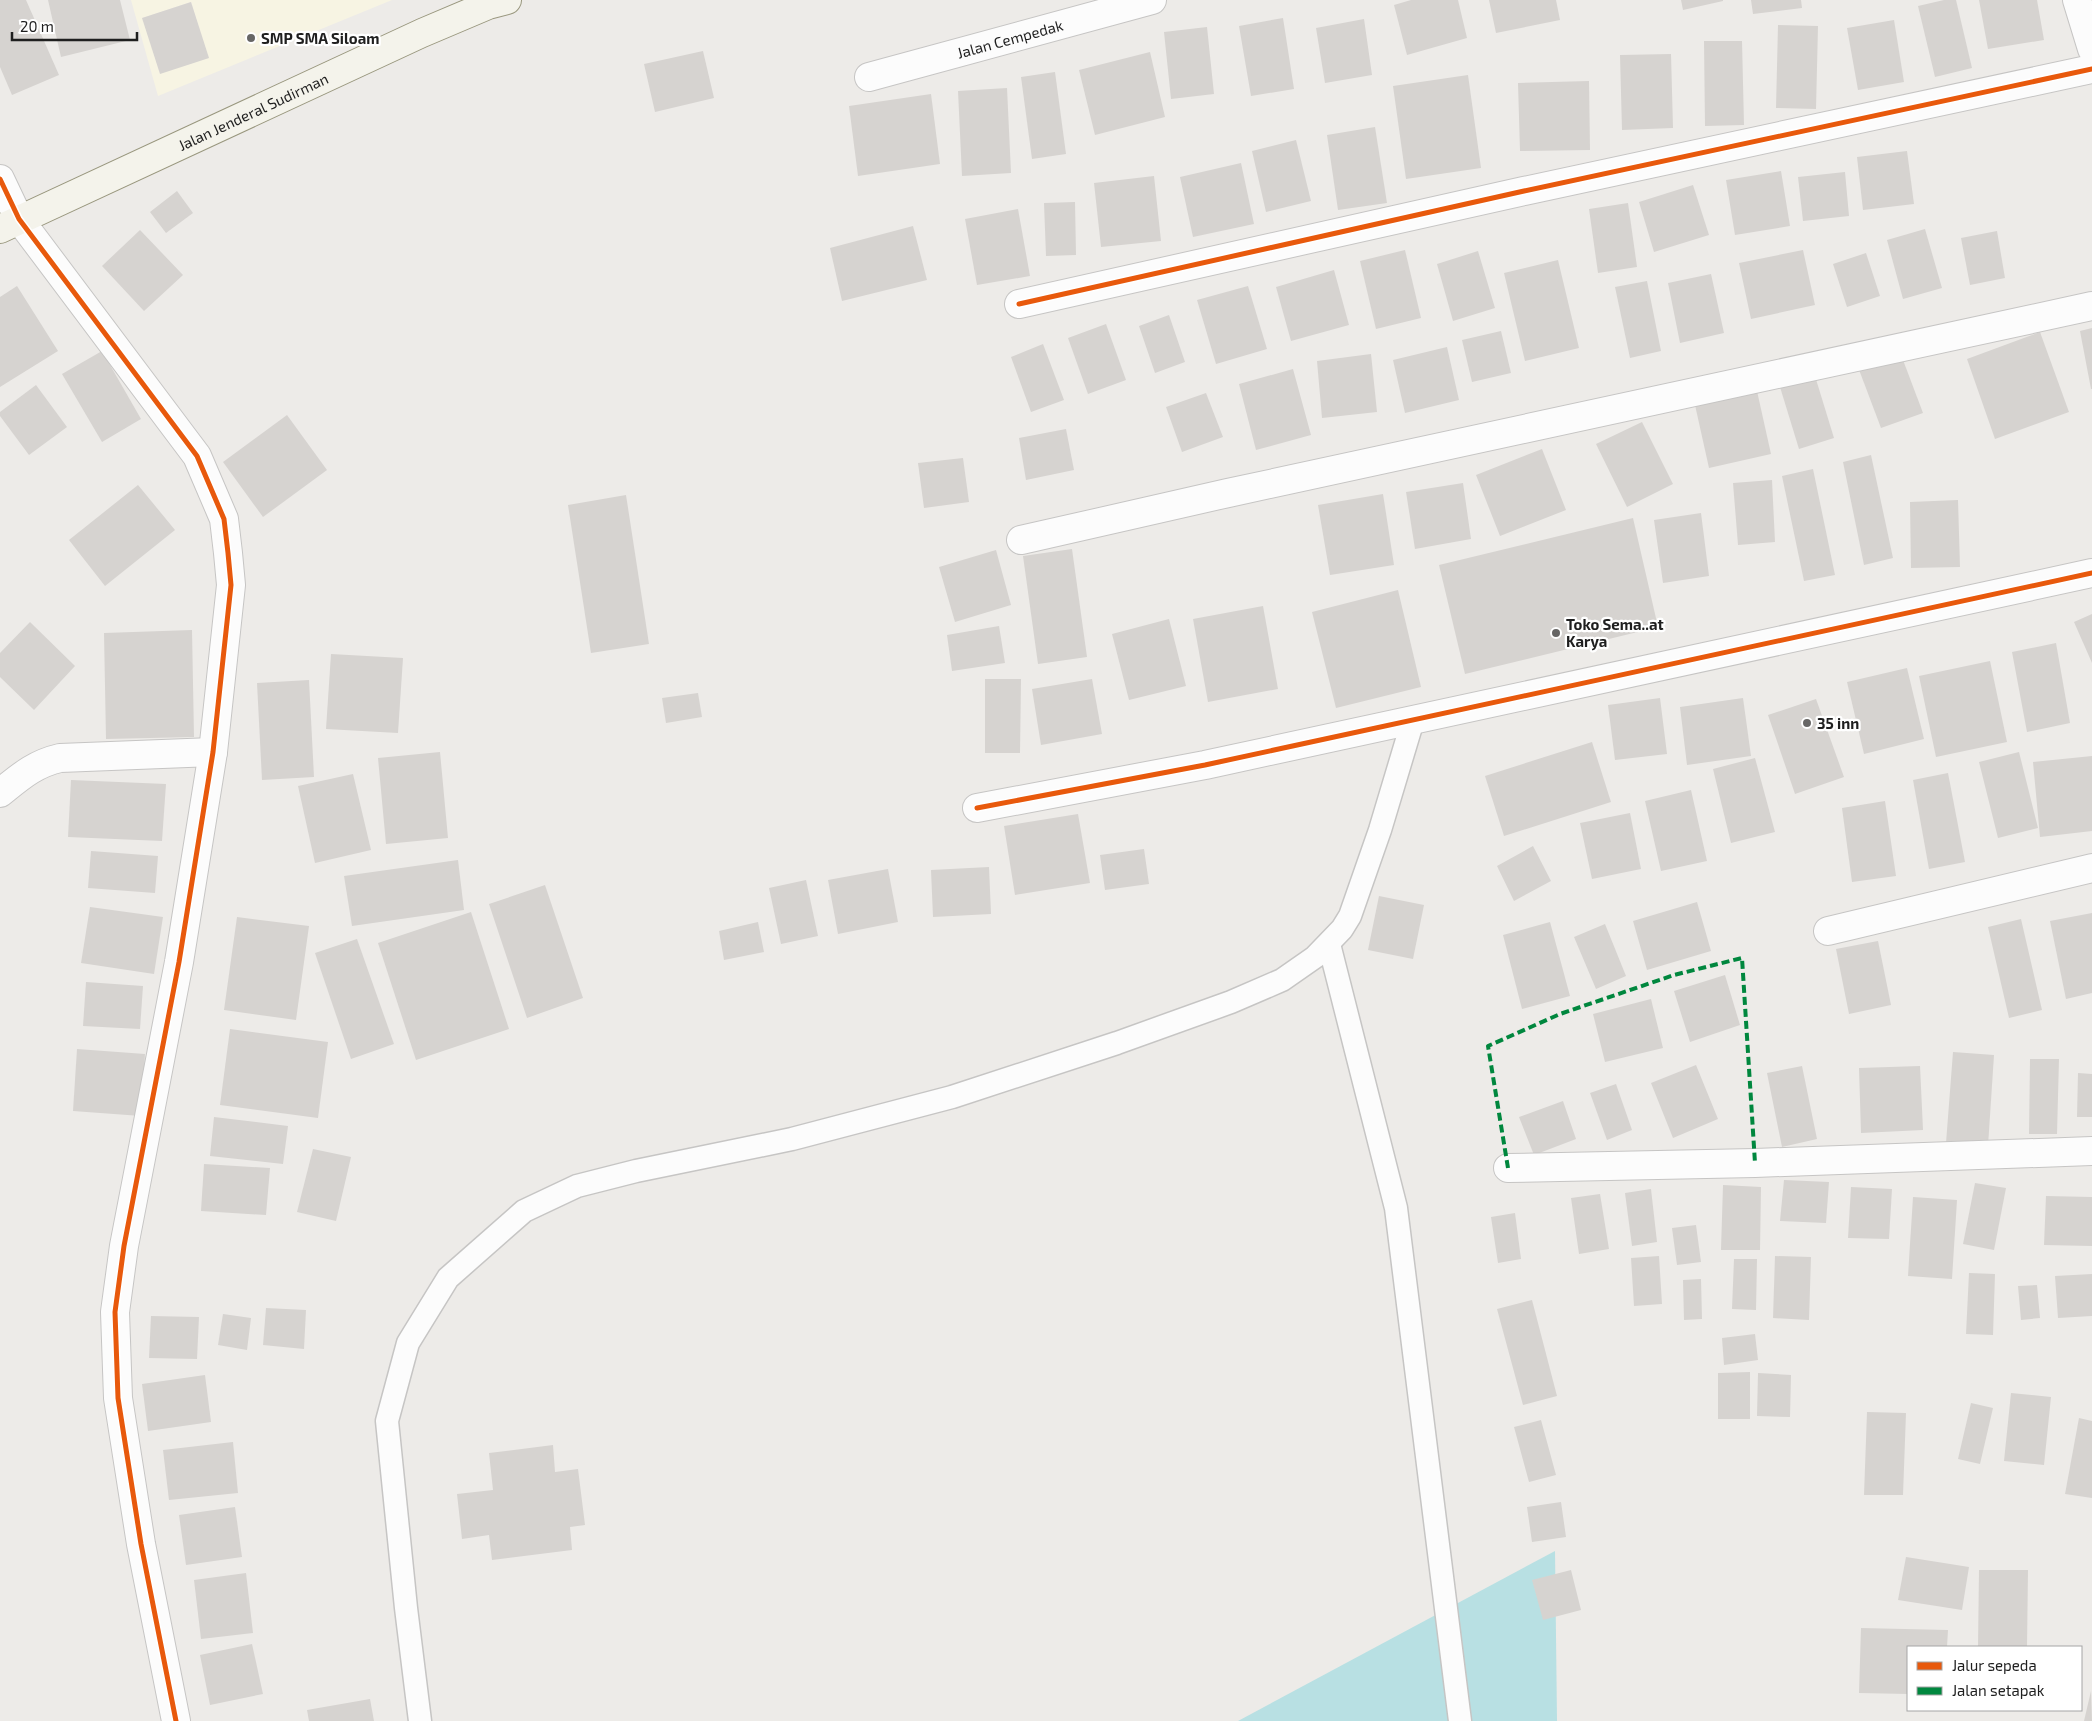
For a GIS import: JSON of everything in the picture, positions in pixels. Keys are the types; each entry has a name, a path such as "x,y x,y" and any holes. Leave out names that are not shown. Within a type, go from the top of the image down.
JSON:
{"main road":[{"name":"Jalan Jenderal Sudirman","path":"10,224 422,33 488,5 507,0"}],"street":[{"name":"Jalan Cempedak","path":"869,77 1152,0"},
{"path":"2077,0 2092,50"},
{"path":"1019,304 1524,191 2092,69"},
{"path":"0,179 10,224 197,456 224,519 231,585 213,752 179,962 124,1246 116,1312 118,1398 142,1544 176,1721"},
{"path":"1021,540 1228,492 2092,306"},
{"path":"976,808 1205,765 2092,573"},
{"path":"0,793 23,774 42,762 60,758 213,752"},
{"path":"1828,931 2092,868"},
{"path":"1508,1168 1755,1163 2092,1151"}],"lane":[{"path":"420,1721 406,1608 387,1421 408,1342 448,1278 524,1211 577,1186 636,1171 792,1139 952,1097 1117,1043 1231,1002 1282,980 1315,957 1342,929 1355,901 1413,720"},
{"path":"1329,944 1396,1208 1460,1721"}],"shaded area":[{"name":"SMP SMA Siloam","path":"131,0 392,0 158,96","holes":["191,2 208,58 160,73 143,18"]}],"water":[{"path":"1555,1551 1557,1721 1238,1721"}],"building":[{"path":"0,0 26,0 59,75 12,95 0,67"},
{"path":"48,0 120,0 130,40 61,57"},
{"path":"1411,0 1458,0 1467,38 1407,55 1394,5"},
{"path":"1489,0 1556,0 1560,20 1496,33"},
{"path":"1681,0 1723,0 1723,1 1683,10"},
{"path":"1751,0 1801,0 1802,8 1753,14"},
{"path":"1944,0 1956,0 1972,68 1935,77 1918,6"},
{"path":"1979,0 2037,0 2044,40 1988,49"},
{"path":"191,2 209,58 160,74 142,18"},
{"path":"1283,18 1294,89 1251,96 1239,26"},
{"path":"1364,19 1372,75 1325,83 1316,28"},
{"path":"1894,20 1904,82 1858,90 1847,28"},
{"path":"1778,25 1818,26 1816,109 1776,108"},
{"path":"1207,27 1214,94 1171,99 1164,32"},
{"path":"1704,41 1742,41 1744,125 1705,126"},
{"path":"703,51 714,98 655,112 644,64"},
{"path":"1150,52 1165,117 1095,135 1079,70"},
{"path":"1671,54 1673,128 1622,130 1620,55"},
{"path":"1055,72 1066,154 1032,159 1021,77"},
{"path":"1468,75 1481,168 1406,179 1393,86"},
{"path":"1589,81 1590,150 1520,151 1518,83"},
{"path":"1007,88 1011,173 962,176 958,91"},
{"path":"931,94 940,164 858,176 849,106"},
{"path":"1375,127 1387,203 1338,210 1327,135"},
{"path":"1296,140 1311,201 1266,212 1252,151"},
{"path":"1907,151 1914,204 1863,210 1857,157"},
{"path":"1241,163 1254,224 1193,237 1180,177"},
{"path":"1781,171 1790,226 1735,235 1726,180"},
{"path":"1845,172 1849,216 1803,221 1798,177"},
{"path":"1154,176 1161,241 1101,247 1094,183"},
{"path":"1693,185 1709,235 1654,252 1639,202"},
{"path":"177,191 193,213 166,233 150,212"},
{"path":"1075,202 1076,255 1046,256 1044,203"},
{"path":"1628,203 1637,267 1598,273 1589,209"},
{"path":"1018,209 1030,276 977,285 965,219"},
{"path":"913,226 927,280 842,301 830,248"},
{"path":"1925,229 1942,288 1903,299 1887,240"},
{"path":"140,230 183,275 144,311 102,266"},
{"path":"1997,231 2005,278 1970,285 1961,238"},
{"path":"1405,250 1421,318 1376,329 1360,261"},
{"path":"1803,250 1815,305 1751,319 1739,263"},
{"path":"1478,251 1495,308 1453,321 1437,264"},
{"path":"1866,253 1880,296 1847,307 1833,264"},
{"path":"1558,260 1579,348 1525,361 1504,273"},
{"path":"1334,270 1349,325 1291,341 1276,287"},
{"path":"1711,274 1724,333 1680,343 1668,283"},
{"path":"1647,281 1661,351 1630,358 1615,287"},
{"path":"17,286 58,351 0,387 0,297"},
{"path":"1248,286 1267,349 1216,364 1197,300"},
{"path":"1169,315 1185,362 1155,373 1139,326"},
{"path":"1106,324 1126,380 1088,394 1068,338"},
{"path":"2092,328 2092,389 2091,389 2080,331"},
{"path":"1501,331 1511,373 1472,382 1462,340"},
{"path":"2040,332 2069,412 1995,439 1967,359"},
{"path":"1043,344 1064,400 1031,412 1011,357"},
{"path":"1447,347 1459,400 1405,413 1393,360"},
{"path":"102,351 141,419 102,442 62,374"},
{"path":"1900,352 1923,413 1881,428 1858,367"},
{"path":"1371,354 1377,412 1322,418 1317,361"},
{"path":"1293,369 1311,435 1256,450 1239,384"},
{"path":"1815,376 1834,438 1799,449 1780,387"},
{"path":"36,385 67,427 29,455 0,416 0,412"},
{"path":"1757,391 1771,454 1709,468 1695,405"},
{"path":"1206,393 1223,437 1182,452 1166,407"},
{"path":"287,415 327,470 263,517 223,462"},
{"path":"1642,422 1673,484 1627,507 1596,444"},
{"path":"1066,429 1074,470 1026,480 1019,438"},
{"path":"1542,449 1566,510 1500,536 1476,475"},
{"path":"1871,455 1893,558 1864,565 1843,462"},
{"path":"963,458 969,502 924,508 918,463"},
{"path":"1813,469 1835,575 1804,581 1782,476"},
{"path":"1772,480 1775,542 1738,545 1733,483"},
{"path":"1463,483 1471,539 1415,549 1406,492"},
{"path":"138,485 175,530 105,586 69,540"},
{"path":"1383,494 1394,565 1330,575 1318,505"},
{"path":"626,495 649,644 591,653 568,505"},
{"path":"1958,500 1960,567 1911,568 1910,502"},
{"path":"1701,513 1709,576 1663,583 1654,520"},
{"path":"1633,518 1658,627 1465,674 1439,565"},
{"path":"1072,549 1087,657 1038,664 1023,556"},
{"path":"996,550 1011,605 955,622 939,567"},
{"path":"1398,590 1421,687 1336,708 1312,612"},
{"path":"1263,606 1278,689 1208,702 1193,619"},
{"path":"2092,614 2092,663 2074,622"},
{"path":"1169,619 1186,686 1129,700 1112,634"},
{"path":"30,622 75,666 34,710 0,677 0,653"},
{"path":"999,626 1005,663 952,671 947,635"},
{"path":"192,630 194,737 106,739 104,633"},
{"path":"2056,643 2070,723 2027,732 2012,652"},
{"path":"331,654 403,658 398,733 326,729"},
{"path":"1990,661 2007,742 1936,757 1919,676"},
{"path":"1907,668 1924,739 1864,754 1847,682"},
{"path":"985,679 1021,679 1020,753 985,753"},
{"path":"1092,679 1102,734 1041,745 1032,689"},
{"path":"309,680 314,777 262,780 257,683"},
{"path":"698,693 702,717 666,723 662,698"},
{"path":"1660,698 1667,754 1615,760 1608,705"},
{"path":"1743,698 1751,756 1687,765 1680,707"},
{"path":"1816,699 1844,777 1795,794 1768,715"},
{"path":"1592,742 1611,802 1504,836 1485,776"},
{"path":"440,752 448,838 386,844 378,758"},
{"path":"2019,752 2038,828 1998,838 1979,762"},
{"path":"2092,756 2092,831 2040,837 2033,762"},
{"path":"1755,758 1775,832 1731,843 1713,769"},
{"path":"1948,773 1965,862 1929,869 1913,780"},
{"path":"353,774 371,850 315,863 298,786"},
{"path":"71,780 166,784 162,841 68,837"},
{"path":"1691,790 1707,861 1661,871 1645,801"},
{"path":"1885,801 1896,876 1852,882 1842,808"},
{"path":"1630,813 1641,869 1592,879 1580,823"},
{"path":"1078,814 1090,883 1015,895 1004,826"},
{"path":"1533,846 1551,881 1514,901 1497,866"},
{"path":"1144,849 1149,884 1105,890 1100,855"},
{"path":"91,851 158,856 155,893 88,888"},
{"path":"458,860 464,910 352,926 344,876"},
{"path":"989,867 991,914 933,917 931,870"},
{"path":"888,869 898,922 838,934 828,880"},
{"path":"806,880 818,936 781,944 769,888"},
{"path":"545,885 583,998 527,1018 489,904"},
{"path":"1379,896 1424,905 1413,959 1368,950"},
{"path":"1697,902 1711,951 1647,970 1633,921"},
{"path":"90,907 163,917 154,974 81,963"},
{"path":"471,912 509,1029 416,1060 378,943"},
{"path":"2092,913 2092,993 2066,999 2050,921"},
{"path":"237,917 309,926 296,1020 224,1010"},
{"path":"2021,919 2042,1010 2009,1018 1988,927"},
{"path":"758,922 764,952 724,960 719,931"},
{"path":"1550,922 1570,996 1522,1009 1503,935"},
{"path":"1605,924 1626,976 1596,989 1574,937"},
{"path":"357,939 394,1044 351,1059 315,953"},
{"path":"1878,941 1891,1005 1849,1014 1836,949"},
{"path":"1725,975 1740,1025 1690,1042 1674,991"},
{"path":"86,982 143,986 140,1029 83,1026"},
{"path":"1651,999 1663,1048 1605,1062 1593,1014"},
{"path":"230,1029 328,1042 318,1118 220,1105"},
{"path":"77,1049 145,1054 141,1116 73,1111"},
{"path":"1953,1052 1994,1055 1988,1146 1946,1143"},
{"path":"2030,1059 2059,1059 2057,1134 2029,1134"},
{"path":"1696,1065 1718,1119 1673,1138 1651,1083"},
{"path":"1802,1066 1817,1139 1782,1147 1767,1073"},
{"path":"1920,1066 1923,1130 1861,1133 1859,1068"},
{"path":"2078,1073 2092,1074 2092,1117 2077,1117"},
{"path":"1616,1084 1632,1130 1607,1140 1590,1093"},
{"path":"1563,1101 1576,1139 1534,1155 1519,1117"},
{"path":"214,1117 288,1126 283,1164 210,1156"},
{"path":"313,1149 351,1157 336,1221 297,1212"},
{"path":"204,1164 270,1168 266,1215 201,1211"},
{"path":"1784,1180 1829,1182 1826,1223 1780,1221"},
{"path":"1975,1183 2006,1188 1994,1250 1963,1244"},
{"path":"1723,1185 1761,1187 1760,1250 1721,1250"},
{"path":"1851,1187 1892,1189 1889,1239 1848,1238"},
{"path":"1651,1189 1657,1242 1632,1246 1625,1193"},
{"path":"1600,1194 1609,1249 1579,1254 1571,1198"},
{"path":"2046,1196 2092,1197 2092,1246 2044,1245"},
{"path":"1913,1197 1957,1200 1952,1279 1908,1276"},
{"path":"1515,1213 1521,1259 1498,1263 1491,1217"},
{"path":"1696,1225 1701,1262 1677,1265 1672,1228"},
{"path":"1659,1256 1662,1304 1634,1306 1631,1258"},
{"path":"1775,1256 1811,1257 1809,1320 1773,1318"},
{"path":"1734,1259 1757,1259 1756,1310 1732,1309"},
{"path":"1969,1273 1995,1274 1993,1335 1966,1334"},
{"path":"2092,1274 2092,1316 2058,1318 2055,1276"},
{"path":"1701,1279 1702,1319 1684,1320 1683,1280"},
{"path":"2037,1285 2040,1318 2021,1320 2018,1286"},
{"path":"1532,1300 1557,1396 1523,1405 1497,1309"},
{"path":"266,1308 306,1310 304,1349 263,1345"},
{"path":"223,1314 251,1318 247,1350 218,1345"},
{"path":"151,1316 199,1317 197,1359 149,1358"},
{"path":"1755,1334 1758,1360 1724,1365 1722,1338"},
{"path":"1750,1372 1750,1419 1718,1419 1718,1373"},
{"path":"1758,1373 1791,1375 1790,1417 1757,1416"},
{"path":"205,1375 211,1422 148,1431 142,1384"},
{"path":"2011,1393 2051,1397 2044,1465 2004,1461"},
{"path":"1971,1403 1993,1408 1980,1464 1958,1459"},
{"path":"1867,1412 1906,1413 1903,1495 1864,1495"},
{"path":"2079,1418 2092,1421 2092,1498 2065,1494"},
{"path":"1541,1420 1556,1475 1529,1482 1514,1427"},
{"path":"233,1442 238,1493 169,1500 163,1450"},
{"path":"553,1445 555,1472 578,1469 585,1525 570,1527 572,1550 492,1560 489,1535 462,1539 457,1494 493,1490 489,1453"},
{"path":"1561,1502 1566,1537 1532,1542 1527,1507"},
{"path":"235,1507 242,1557 186,1565 179,1515"},
{"path":"1906,1557 1969,1567 1962,1610 1898,1600"},
{"path":"1571,1570 1581,1610 1543,1620 1532,1580"},
{"path":"1979,1570 2028,1570 2027,1646 1978,1646"},
{"path":"246,1573 253,1633 201,1639 194,1580"},
{"path":"1861,1628 1948,1630 1947,1646 1907,1646 1907,1694 1859,1693"},
{"path":"252,1644 263,1694 210,1705 200,1655"},
{"path":"2091,1691 2092,1721 2084,1721"},
{"path":"370,1699 374,1721 309,1721 307,1710"}],"marked path":[{"path":"1508,1168 1488,1046 1560,1014 1674,975 1742,958 1755,1163"}],"cycle path":[{"path":"1019,304 1524,191 2092,69"},
{"path":"0,179 19,219 197,456 224,519 228,553 231,585 213,752 179,962 124,1246 115,1312 118,1398 141,1544 176,1721"},
{"path":"977,808 1205,765 2092,573"}],"place":[{"name":"SMP SMA Siloam","path":"251,38"},
{"name":"Toko Sema..at Karya","path":"1556,633"},
{"name":"35 inn","path":"1807,723"}]}
